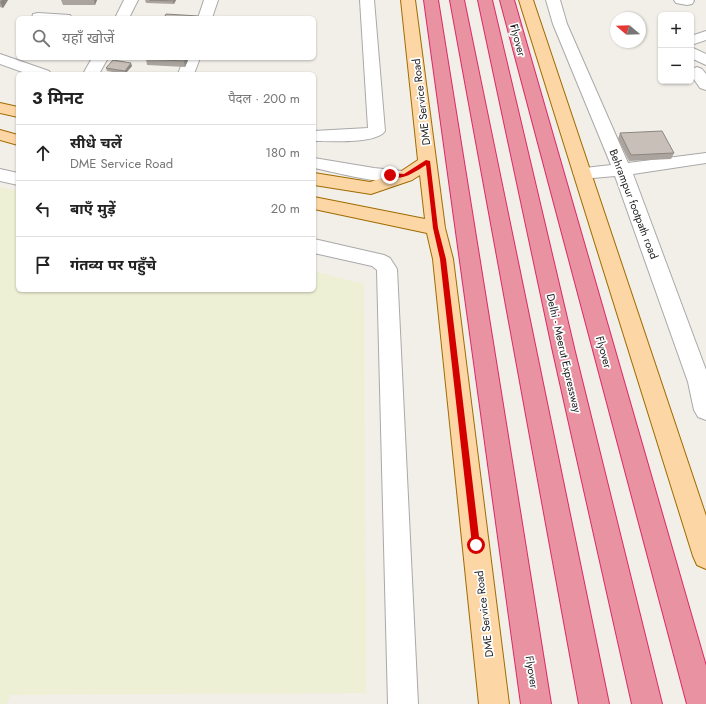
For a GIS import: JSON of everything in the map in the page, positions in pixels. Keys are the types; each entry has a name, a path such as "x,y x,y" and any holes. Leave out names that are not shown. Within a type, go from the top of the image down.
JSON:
{"highway":[{"name":"Flyover","path":"431,0 536,704"},
{"path":"458,0 594,704"},
{"name":"Delhi - Meerut Expressway","path":"485,0 535,231 647,704"},
{"name":"Flyover","path":"507,0 702,704"}],"main road":[{"name":"DME Service Road","path":"408,0 435,228 443,259 494,704"},
{"path":"526,0 706,556"},
{"path":"0,108 16,112"},
{"path":"316,179 371,188 406,176 428,161"},
{"path":"316,203 435,228"}],"street":[{"path":"123,16 132,0"},
{"path":"206,16 211,0"},
{"path":"316,136 368,134 377,131 367,0"},
{"name":"Behrampur footpath road","path":"553,0 560,24 622,169 702,381 706,410"},
{"path":"40,13 55,16"},
{"path":"694,40 706,35"},
{"path":"694,56 702,66 706,85"},
{"path":"92,72 99,60"},
{"path":"187,72 191,60"},
{"path":"4,64 36,72"},
{"path":"4,64 16,79"},
{"path":"582,173 706,158"},
{"path":"316,163 374,174 406,176"},
{"path":"0,175 16,179"},
{"path":"316,246 377,260 383,263 387,269 403,704"}],"green space":[{"path":"0,187 16,191 16,292 316,292 316,272 364,284 366,693 10,695 7,704 0,704"}],"building":[{"path":"149,0 174,0 173,1"},
{"path":"166,14 198,16 165,16"},
{"path":"113,60 131,63 125,71 106,68"},
{"path":"662,131 674,153 631,155 620,133"}],"route":[{"path":"390,175 406,176 428,161 435,228 443,259 476,545"}]}
